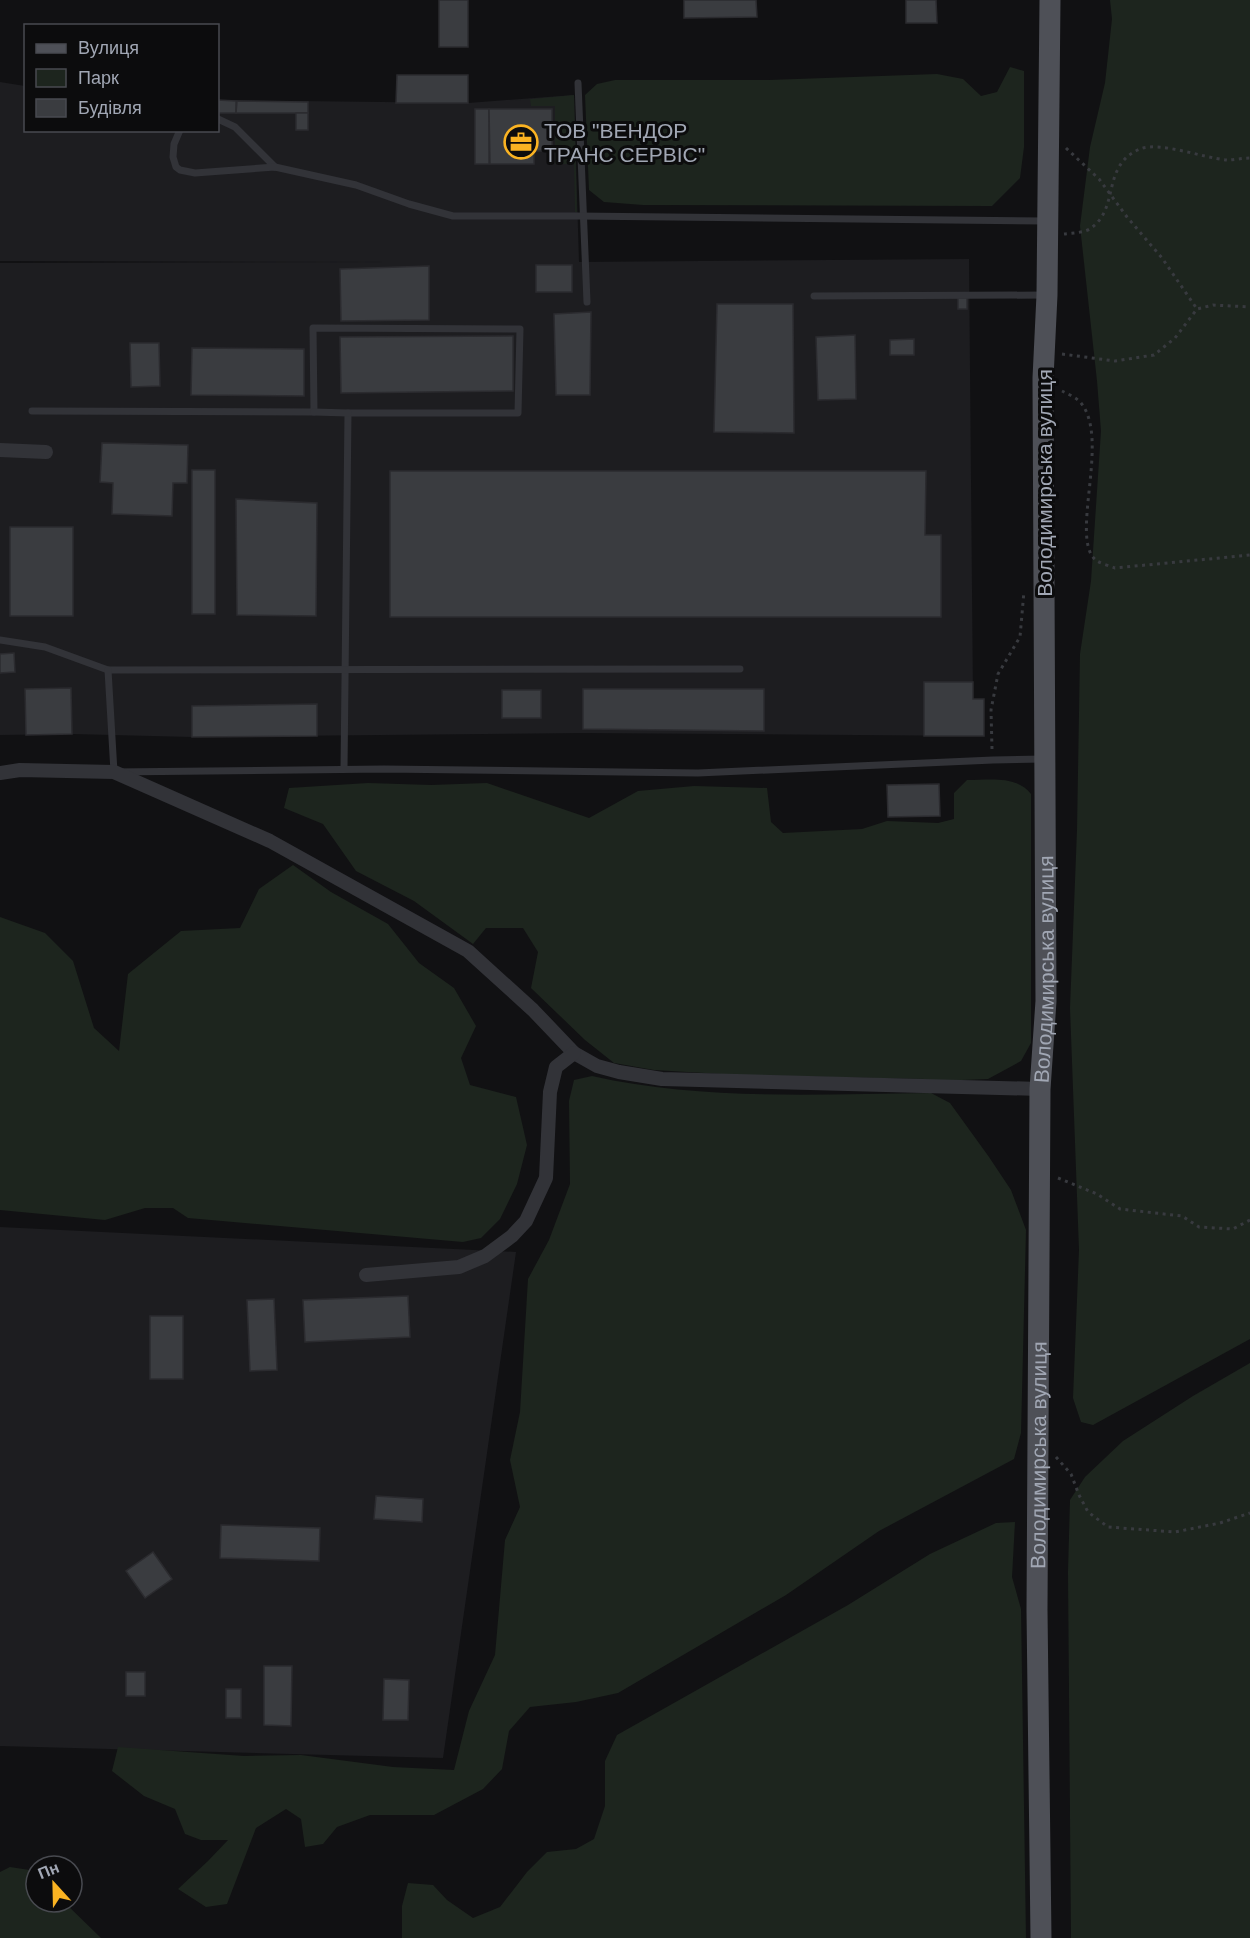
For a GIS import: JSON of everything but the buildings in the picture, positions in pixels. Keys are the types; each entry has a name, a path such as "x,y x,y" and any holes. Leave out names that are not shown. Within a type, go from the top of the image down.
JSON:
{"main road":[{"name":"Володимирська вулиця","path":"1041,1938 1037,1610 1040,1089 1047,1001 1043,378 1047,295 1050,0"}],"street":[{"path":"0,450 46,452"},
{"path":"0,773 20,770 114,772 270,841 468,951 533,1010 574,1053 597,1065 619,1072 662,1079 1040,1089"},
{"path":"366,1275 459,1267 485,1256 512,1236 526,1221 546,1178 550,1092 556,1067 574,1053"}],"lane":[{"path":"578,83 587,302"},
{"path":"219,119 235,127 275,167"},
{"path":"179,132 174,144 173,157 180,171 195,173 275,167 356,185 409,204 453,216 1030,222 1047,226"},
{"path":"814,296 1047,295"},
{"path":"32,411 518,413 520,329 313,328 314,412"},
{"path":"344,769 348,413"},
{"path":"0,640 45,647 108,670 740,669"},
{"path":"108,670 114,772 344,769 698,773 1046,759"}],"path":[{"path":"1048,135 1065,147 1099,179 1110,196 1162,258 1197,309"},
{"path":"1047,226 1065,234 1090,230 1100,219 1120,163 1142,148 1158,146 1228,160 1250,158"},
{"path":"1045,351 1115,361 1154,355 1175,338 1197,309 1213,305 1250,308"},
{"path":"1043,378 1081,403 1091,424 1093,456 1087,545 1096,561 1115,568 1250,555"},
{"path":"1040,1171 1097,1194 1120,1209 1182,1216 1199,1227 1233,1229 1250,1220"},
{"path":"1039,1441 1067,1467 1088,1512 1108,1527 1175,1532 1220,1523 1250,1513"}],"shaded area":[{"path":"0,82 24,86 24,132 219,132 219,100 468,103 574,95 579,262 969,259 973,699 984,699 984,736 583,733 192,737 0,735 0,263 403,262 0,261"},
{"path":"0,1227 516,1252 443,1758 0,1746"}],"green space":[{"path":"1110,0 1250,0 1250,1339 1093,1425 1081,1422 1073,1398 1079,1250 1070,1008 1077,830 1080,654 1091,581 1101,431 1080,226 1090,147 1105,83 1112,19"},
{"path":"1010,67 1024,71 1024,147 1020,178 992,206 643,205 604,202 589,190 585,95 597,84 615,80 769,80 937,74 963,79 981,96 997,92"},
{"path":"574,95 577,212 575,212 574,164 555,164 555,106 531,106 530,99"},
{"path":"967,780 1010,781 1025,788 1031,794 1031,1043 1021,1061 988,1079 936,1081 738,1075 654,1070 614,1063 585,1040 531,988 538,952 523,928 486,928 473,944 414,901 356,871 323,824 284,808 289,788 368,783 431,785 487,783 589,818 638,791 694,786 767,788 771,822 783,833 862,829 887,821 938,823 954,819 954,793"},
{"path":"293,865 331,892 388,924 419,963 454,988 476,1026 461,1058 470,1085 516,1097 527,1145 517,1184 500,1219 481,1238 463,1242 188,1218 173,1208 145,1208 105,1220 0,1210 0,917 45,933 73,961 94,1028 119,1051 128,974 181,931 240,928 259,889"},
{"path":"592,1076 634,1084 718,1093 803,1095 931,1093 950,1103 1011,1190 1026,1230 1021,1433 1014,1459 879,1531 786,1595 618,1693 576,1702 530,1707 509,1731 502,1769 483,1789 434,1815 370,1815 337,1827 323,1844 305,1847 301,1819 286,1809 256,1828 227,1904 206,1907 178,1889 228,1840 201,1840 185,1834 175,1809 144,1796 112,1771 118,1747 244,1756 301,1755 393,1767 454,1770 469,1711 495,1655 505,1540 520,1507 510,1460 520,1412 528,1279 549,1240 570,1184 569,1101 574,1080"},
{"path":"1250,1363 1250,1938 1071,1938 1068,1572 1070,1500 1085,1477 1123,1441"},
{"path":"1015,1522 1012,1577 1021,1609 1026,1938 402,1938 402,1906 408,1883 433,1885 447,1900 473,1918 500,1907 527,1872 547,1852 576,1849 594,1839 605,1806 605,1761 617,1735 848,1605 930,1554 996,1523"},
{"path":"10,1867 24,1869 24,1914 76,1914 101,1938 0,1938 0,1872"}],"place":[{"name":"ТОВ \"ВЕНДОР ТРАНС СЕРВІС\"","path":"521,142"}]}
